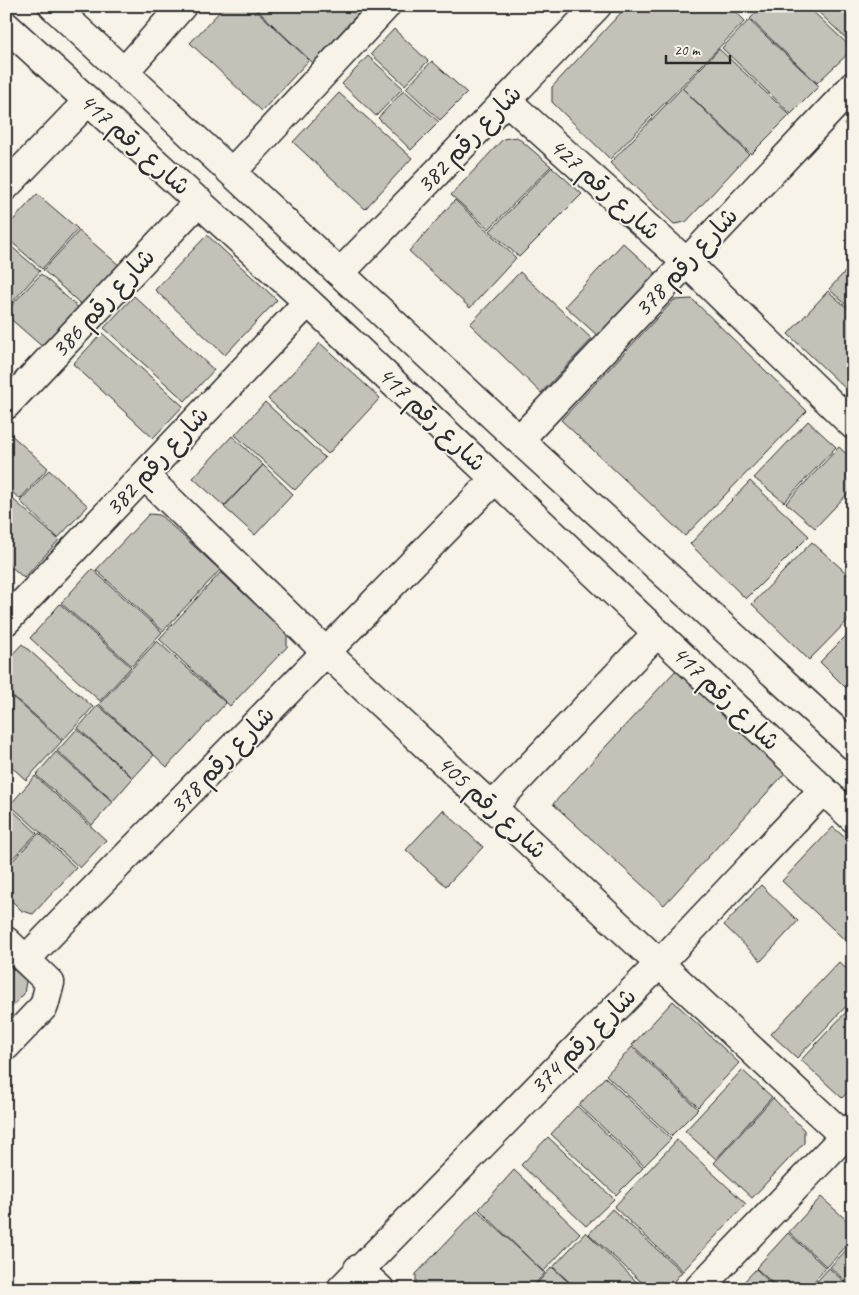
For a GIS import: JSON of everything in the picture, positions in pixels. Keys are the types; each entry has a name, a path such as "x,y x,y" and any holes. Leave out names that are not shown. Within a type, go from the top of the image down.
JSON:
{"street":[{"name":"شارع رقم 417","path":"53,6 233,171 519,440 853,746"},
{"path":"124,72 182,6"},
{"path":"233,171 386,6"},
{"name":"شارع رقم 382","path":"341,272 597,6"},
{"name":"شارع رقم 417","path":"6,26 308,302 853,818"},
{"name":"شارع رقم 378","path":"519,440 853,86"},
{"path":"6,186 88,101"},
{"name":"شارع رقم 427","path":"507,101 686,262 853,425"},
{"name":"شارع رقم 386","path":"6,405 199,201"},
{"name":"شارع رقم 382","path":"6,621 308,302"},
{"name":"شارع رقم 405","path":"144,475 327,652 659,964 848,1132"},
{"name":"شارع رقم 378","path":"26,959 495,479"},
{"path":"492,807 657,633"},
{"name":"شارع رقم 374","path":"350,1279 659,964 823,790"},
{"path":"6,941 50,983 44,1006 6,1046"},
{"path":"698,1289 848,1132"},
{"path":"350,1279 380,1289"}],"building":[{"path":"225,6 252,6 309,60 262,111 190,43"},
{"path":"253,6 365,6 313,63"},
{"path":"627,6 730,6 745,21 610,159 552,102 552,87"},
{"path":"762,6 807,6 853,49 817,83 750,19"},
{"path":"812,6 853,6 853,45"},
{"path":"749,20 819,86 791,114 722,48"},
{"path":"394,29 428,61 405,85 371,54"},
{"path":"719,49 790,115 751,154 682,88"},
{"path":"368,56 403,88 376,116 342,84"},
{"path":"432,61 467,93 440,120 406,88"},
{"path":"682,88 749,154 686,222 674,224 610,163"},
{"path":"404,90 439,122 411,150 378,118"},
{"path":"339,93 412,158 365,209 293,142"},
{"path":"853,114 853,132 844,124"},
{"path":"517,137 551,166 489,229 451,195 503,139"},
{"path":"552,167 582,194 519,257 490,231"},
{"path":"37,194 78,229 42,269 6,237 6,228"},
{"path":"455,200 516,258 470,308 409,251"},
{"path":"79,231 120,266 83,306 43,270"},
{"path":"207,235 277,300 225,355 155,290"},
{"path":"6,242 40,271 6,309"},
{"path":"623,243 659,276 599,337 565,306"},
{"path":"853,263 853,311 829,289"},
{"path":"520,272 592,339 541,393 470,324"},
{"path":"41,274 81,310 45,349 6,315 6,311"},
{"path":"828,291 853,313 853,388 846,389 788,334"},
{"path":"134,296 214,370 185,401 104,328"},
{"path":"692,299 807,411 685,536 561,420 674,300"},
{"path":"102,333 183,406 153,438 73,364"},
{"path":"320,343 380,398 328,454 268,399"},
{"path":"265,402 325,458 295,490 235,435"},
{"path":"808,421 836,447 784,502 754,478"},
{"path":"8,432 48,468 20,499 6,487"},
{"path":"232,436 263,465 224,506 193,478"},
{"path":"839,447 853,460 853,488 815,528 786,503"},
{"path":"263,465 293,494 255,535 224,507"},
{"path":"49,470 88,506 58,538 20,501"},
{"path":"750,481 809,536 746,599 690,544"},
{"path":"6,493 59,540 24,578 6,562"},
{"path":"149,514 160,515 220,570 163,631 96,570"},
{"path":"812,542 853,579 853,615 809,660 752,604"},
{"path":"92,569 162,632 132,666 61,603"},
{"path":"221,572 287,634 287,647 230,706 159,639"},
{"path":"60,604 131,667 100,701 30,638"},
{"path":"853,629 853,695 820,662"},
{"path":"157,641 226,703 167,767 99,704"},
{"path":"22,644 93,707 63,740 6,690 6,661"},
{"path":"676,670 787,771 664,905 553,804"},
{"path":"6,691 62,741 26,780 6,762"},
{"path":"98,705 154,755 133,778 78,728"},
{"path":"77,729 133,778 113,801 57,751"},
{"path":"56,752 113,802 92,825 36,775"},
{"path":"35,776 106,840 80,868 10,805"},
{"path":"8,806 37,833 6,865 6,808"},
{"path":"443,810 483,847 446,886 406,850"},
{"path":"833,827 853,845 853,943 850,945 782,881"},
{"path":"39,833 76,868 33,914 22,911 6,895 6,868"},
{"path":"761,885 798,921 761,961 724,925"},
{"path":"6,962 26,981 24,994 6,1013"},
{"path":"839,962 853,975 853,999 797,1058 771,1034"},
{"path":"673,1001 739,1063 698,1107 632,1045"},
{"path":"847,1011 853,1016 853,1087 842,1098 801,1060"},
{"path":"632,1047 698,1109 671,1136 606,1075"},
{"path":"742,1070 772,1097 716,1159 685,1131"},
{"path":"605,1077 671,1139 644,1166 579,1105"},
{"path":"773,1098 804,1130 804,1143 752,1198 714,1163"},
{"path":"577,1106 643,1168 616,1195 551,1134"},
{"path":"548,1137 614,1199 586,1226 521,1165"},
{"path":"677,1140 746,1204 683,1271 614,1207"},
{"path":"514,1170 580,1233 543,1272 479,1209"},
{"path":"821,1197 853,1226 853,1239 827,1267 789,1232"},
{"path":"612,1209 682,1272 667,1289 649,1289 589,1234"},
{"path":"477,1210 545,1273 530,1289 421,1289 416,1284 416,1274"},
{"path":"586,1232 644,1289 577,1289 553,1267"},
{"path":"788,1233 826,1268 807,1289 779,1289 756,1268"},
{"path":"853,1243 853,1288 830,1267"},
{"path":"552,1267 576,1289 532,1289"},
{"path":"829,1268 852,1289 810,1289"},
{"path":"756,1269 777,1289 737,1289"}]}
